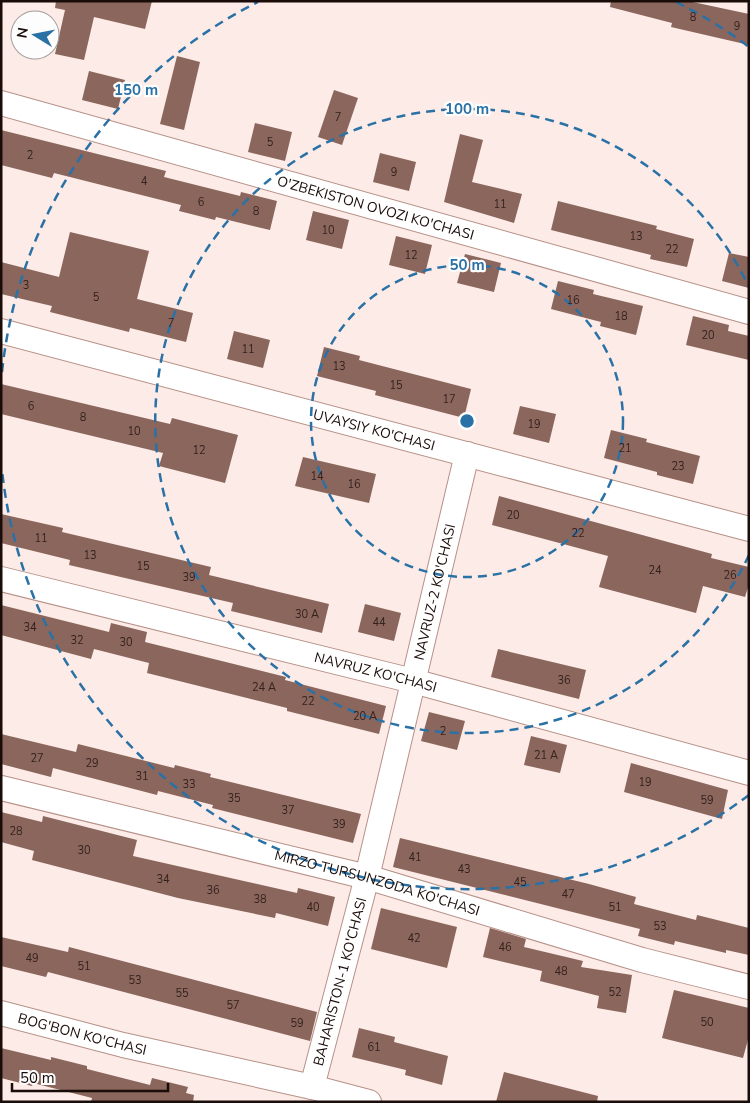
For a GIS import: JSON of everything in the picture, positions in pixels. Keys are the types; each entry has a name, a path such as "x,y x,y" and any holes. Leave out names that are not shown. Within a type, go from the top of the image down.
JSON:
{"street":[{"name":"O'ZBEKISTON OVOZI KO'CHASI","path":"1,103 749,312"},
{"name":"UVAYSIY KO'CHASI","path":"1,331 749,529"},
{"name":"NAVRUZ-2 KO'CHASI","path":"368,877 467,454"},
{"name":"NAVRUZ KO'CHASI","path":"1,579 413,682 749,773"},
{"name":"MIRZO TURSUNZODA KO'CHASI","path":"1,788 368,877 642,960 749,987"},
{"name":"BAHARISTON-1 KO'CHASI","path":"318,1093 368,877"},
{"name":"BOG'BON KO'CHASI","path":"1,1013 318,1093 369,1102"}],"building":[{"path":"56,1 152,1 145,29 94,17 84,60 60,55 60,32 65,10 55,8"},
{"path":"611,1 688,1 749,14 749,45 671,27 672,23 610,7"},
{"path":"177,56 200,62 184,130 160,124"},
{"path":"89,71 125,80 118,109 82,100"},
{"path":"334,90 358,98 342,145 318,137"},
{"path":"255,123 292,132 285,161 248,152"},
{"path":"1,130 166,171 164,177 240,196 241,192 277,201 270,230 216,217 215,220 179,211 181,205 54,173 52,178 1,165"},
{"path":"460,134 483,140 472,182 522,194 514,223 444,202"},
{"path":"380,153 416,162 409,191 373,182"},
{"path":"558,201 657,226 656,229 694,239 687,267 650,259 651,255 551,230"},
{"path":"313,211 349,220 342,249 306,240"},
{"path":"70,232 149,251 137,299 193,313 186,342 130,328 129,332 50,312 52,306 1,294 1,262 59,277"},
{"path":"396,236 432,245 425,274 389,265"},
{"path":"729,253 749,257 749,288 722,281"},
{"path":"465,254 501,263 494,292 457,283"},
{"path":"558,281 594,290 593,294 643,306 636,335 600,326 601,322 551,309"},
{"path":"693,316 729,325 728,331 749,336 749,360 686,345"},
{"path":"234,331 270,340 263,368 227,359"},
{"path":"324,347 360,356 359,360 471,389 464,418 375,395 376,391 317,376"},
{"path":"1,384 170,424 172,418 238,435 225,483 159,466 163,453 1,414"},
{"path":"520,406 556,414 549,443 513,434"},
{"path":"611,430 647,439 646,442 700,456 693,484 604,458"},
{"path":"303,457 376,474 369,503 295,486"},
{"path":"499,496 712,554 711,558 749,567 749,584 745,597 703,586 696,613 599,587 608,556 492,525"},
{"path":"1,514 63,528 62,532 211,567 209,575 329,604 322,633 231,611 233,603 69,565 70,560 1,543"},
{"path":"365,604 401,613 394,641 358,632"},
{"path":"1,605 109,632 111,623 147,632 145,642 286,677 285,680 386,706 379,734 287,711 287,708 147,673 149,663 94,649 91,659 1,635"},
{"path":"498,649 586,670 579,699 491,677"},
{"path":"429,712 465,721 457,750 421,741"},
{"path":"1,734 76,752 78,744 174,768 175,765 211,774 210,777 361,814 353,843 212,808 213,805 158,791 157,795 53,768 51,777 1,764"},
{"path":"531,736 567,745 560,773 524,765"},
{"path":"631,763 728,790 722,819 624,792"},
{"path":"1,812 42,822 43,816 137,840 133,856 297,893 298,888 335,897 328,926 276,913 275,918 178,898 32,860 34,851 1,842"},
{"path":"400,838 636,897 634,904 696,920 697,915 749,928 749,955 726,950 726,953 675,941 674,945 638,936 640,929 393,867"},
{"path":"381,908 457,927 447,968 371,949"},
{"path":"490,928 526,939 524,947 583,961 581,967 632,975 626,1013 597,1008 599,996 540,981 542,971 483,957"},
{"path":"1,937 68,952 69,947 317,1012 310,1041 48,972 46,977 1,966"},
{"path":"674,990 749,1008 749,1036 743,1058 662,1038"},
{"path":"359,1028 395,1037 394,1042 448,1056 442,1085 405,1075 406,1070 352,1057"},
{"path":"1,1048 51,1060 51,1057 87,1066 87,1069 150,1085 152,1078 188,1087 186,1093 194,1095 193,1102 91,1102 92,1098 33,1083 32,1086 1,1078"},
{"path":"504,1072 598,1096 597,1102 496,1102"}]}
